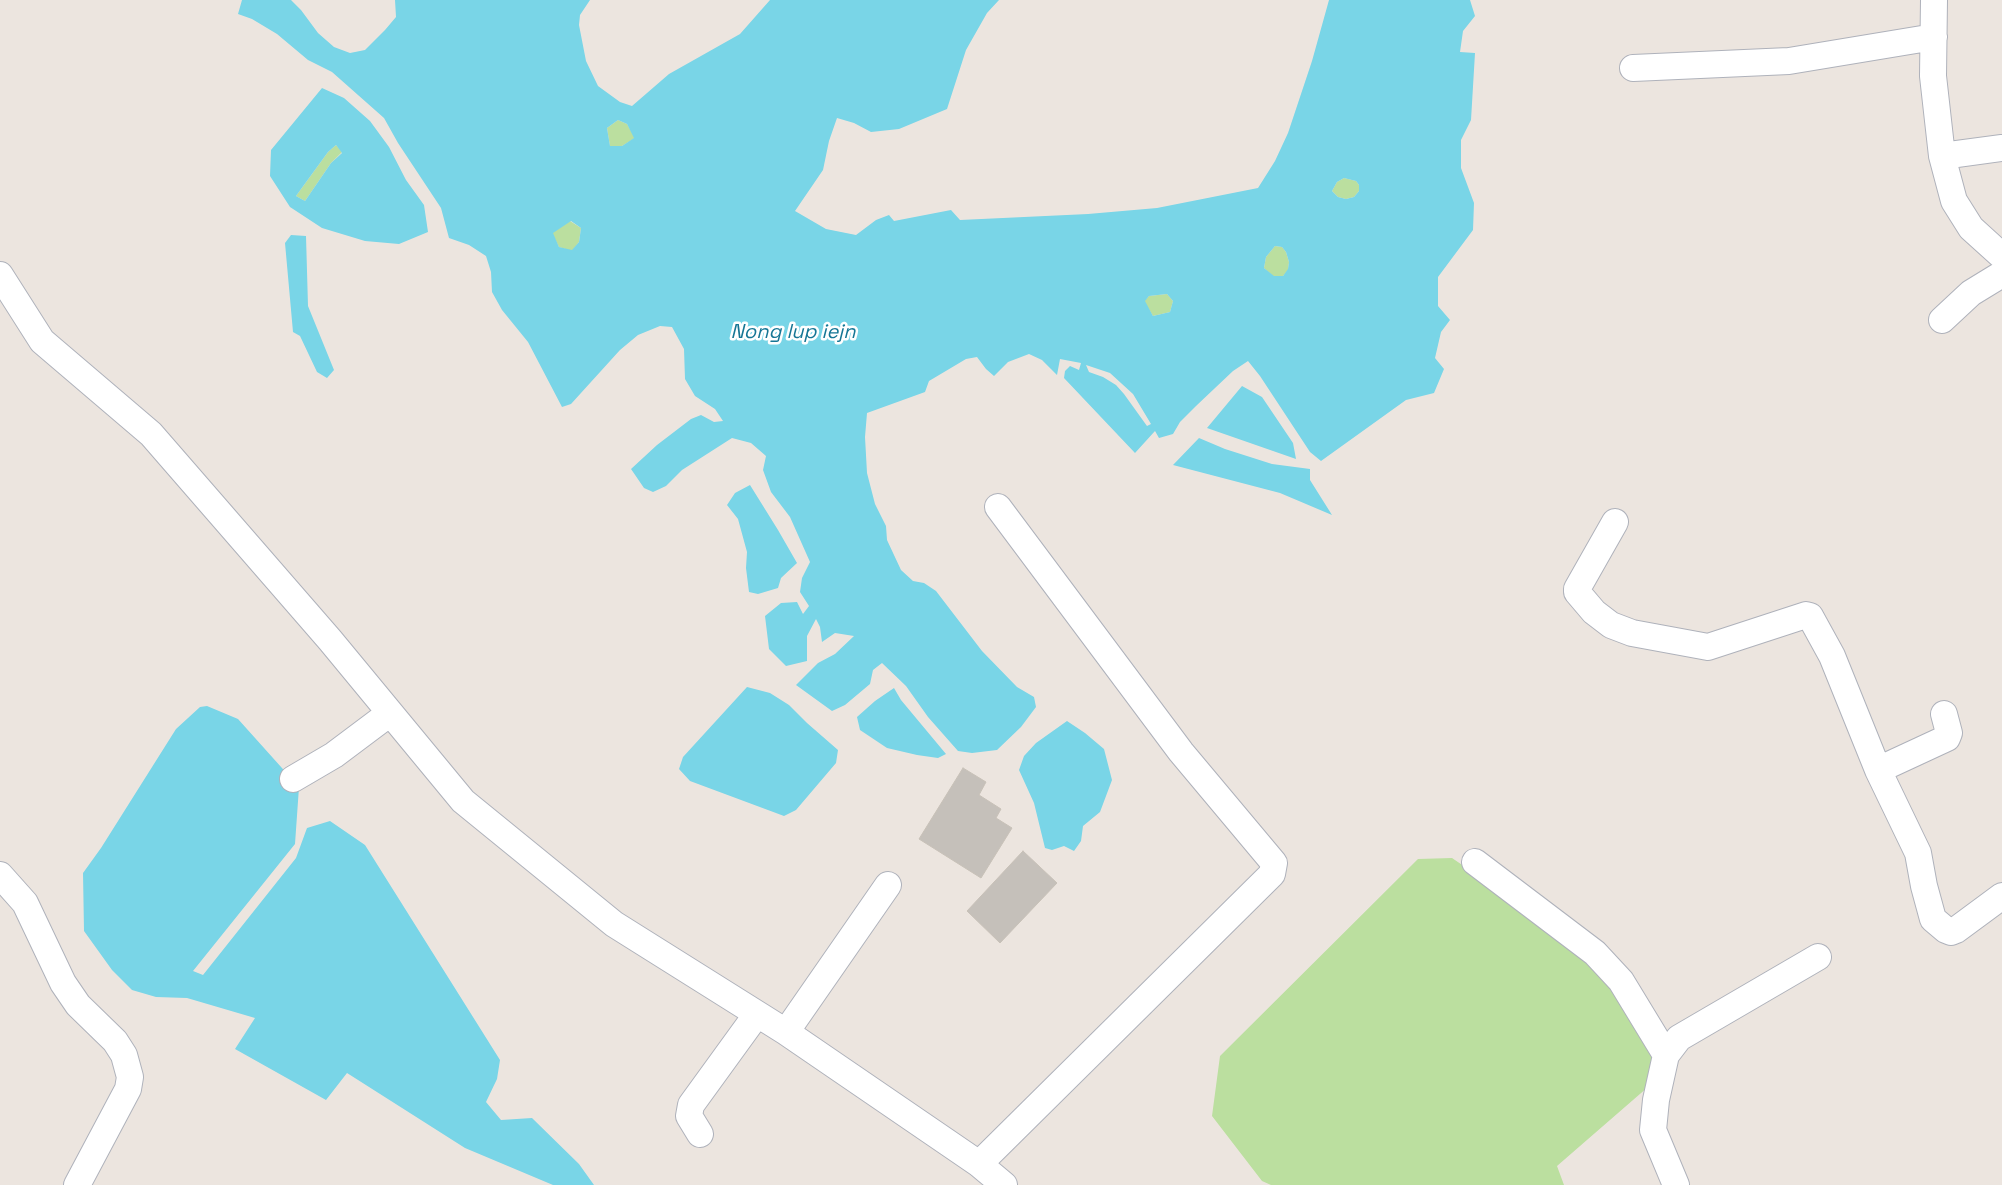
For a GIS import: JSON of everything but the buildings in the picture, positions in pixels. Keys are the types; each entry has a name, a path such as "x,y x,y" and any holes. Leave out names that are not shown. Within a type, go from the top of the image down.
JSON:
{"street":[{"path":"1934,0 1932,76 1942,156 1954,201 1971,228 2002,256"},
{"path":"1633,68 1789,61 1934,37"},
{"path":"1942,156 2002,148"},
{"path":"1942,320 1971,293 2002,274"},
{"path":"0,275 42,340 151,434 330,640 463,801 614,924 786,1032 979,1164 1004,1185"},
{"path":"979,1164 1272,874 1274,863 1181,752 998,507"},
{"path":"1614,522 1577,589 1577,592 1594,612 1611,626 1632,633 1708,647 1806,615 1810,616 1832,656 1878,770 1918,853 1924,886 1933,918 1937,924 1951,932 1956,930 2002,896"},
{"path":"293,779 334,755 390,712"},
{"path":"1878,770 1947,738 1949,733 1944,714"},
{"path":"1475,862 1595,953 1621,981 1666,1055"},
{"path":"0,875 24,903 62,983 78,1005 114,1041 124,1055 130,1077 128,1089 78,1185"},
{"path":"786,1032 888,885"},
{"path":"1676,1185 1653,1130 1656,1100 1666,1055 1679,1038 1818,957"},
{"path":"700,1134 689,1116 691,1105 758,1014"}],"green space":[{"path":"618,120 627,124 635,138 622,146 610,146 607,128"},
{"path":"336,145 342,152 331,163 305,201 296,196 328,152"},
{"path":"1344,178 1356,181 1359,185 1359,191 1354,197 1346,199 1338,197 1332,191 1337,182"},
{"path":"570,221 581,228 579,242 572,251 559,247 552,233"},
{"path":"1275,246 1282,247 1286,252 1289,262 1288,270 1283,276 1274,277 1264,268 1266,257"},
{"path":"1167,294 1173,301 1170,312 1153,316 1144,301 1149,296"},
{"path":"1452,858 1537,916 1590,961 1626,1001 1655,1051 1648,1087 1557,1166 1564,1185 1271,1185 1262,1181 1212,1116 1220,1056 1418,859"}],"water":[{"name":"Nong lup iejn","path":"242,0 291,0 318,33 334,47 350,53 365,50 385,30 396,17 395,0 590,0 580,15 579,25 586,61 598,86 620,102 632,106 669,74 740,34 770,0 999,0 987,13 966,50 947,109 899,129 871,132 854,123 837,118 829,141 823,170 795,211 826,229 856,235 876,220 889,215 894,221 951,210 960,220 1088,214 1157,208 1258,188 1275,161 1288,133 1312,61 1329,0 1470,0 1475,16 1463,31 1460,52 1475,53 1471,120 1461,140 1461,168 1474,203 1473,230 1438,277 1438,306 1450,320 1441,332 1435,358 1444,369 1434,393 1406,400 1321,461 1310,452 1248,361 1233,371 1196,406 1180,422 1173,434 1159,438 1155,431 1135,453 1064,378 1065,371 1070,366 1079,370 1081,363 1060,359 1057,375 1042,360 1029,354 1008,362 994,376 977,357 966,359 929,381 925,392 867,413 865,437 867,473 875,504 886,526 887,540 901,570 913,581 924,583 936,591 982,651 1017,687 1034,697 1036,707 1021,727 997,750 972,753 958,751 928,717 906,686 882,663 873,670 870,684 845,705 832,711 796,685 818,663 835,654 854,636 835,633 822,642 820,627 816,619 807,636 807,661 786,666 769,649 765,616 781,603 797,602 803,614 809,606 800,592 802,578 810,562 790,517 771,492 763,470 766,456 751,443 732,438 682,470 666,486 653,492 644,488 631,469 657,445 691,419 701,415 714,422 723,421 715,409 695,396 685,379 684,349 672,327 660,326 638,335 620,350 571,404 562,407 528,342 502,310 492,292 491,272 486,256 469,245 449,238 441,208 398,143 384,118 332,72 308,60 277,34 252,19 238,14","holes":["618,120 627,124 634,138 622,146 610,146 607,128","1344,178 1356,181 1359,185 1359,191 1354,197 1346,199 1338,197 1332,191 1337,182","571,221 581,228 579,242 572,250 559,247 553,233","1275,246 1282,247 1286,252 1289,262 1288,269 1283,276 1274,276 1264,268 1266,257","1167,294 1173,301 1170,312 1153,316 1145,301 1149,296","1086,365 1110,373 1133,394 1151,424 1147,426 1116,385 1103,377 1089,372"]},
{"path":"322,88 344,98 370,121 389,147 406,180 424,205 428,232 399,244 365,241 322,228 290,207 270,176 271,150","holes":["336,145 342,153 331,163 305,201 296,196 328,152"]},
{"path":"291,235 306,236 308,306 334,370 327,378 317,372 300,336 293,332 285,243"},
{"path":"1242,386 1262,397 1293,443 1296,459 1207,428"},
{"path":"1199,438 1225,449 1272,464 1310,469 1310,480 1332,515 1280,493 1173,465"},
{"path":"750,485 797,563 781,578 778,588 758,594 749,592 746,568 747,552 738,519 727,505 735,493"},
{"path":"747,687 770,693 789,705 838,750 836,763 796,810 784,816 690,781 679,769 683,757"},
{"path":"894,688 901,700 946,754 938,758 887,748 860,730 857,717"},
{"path":"207,706 238,719 299,787 295,844 193,971 203,975 296,858 307,828 330,821 365,845 500,1060 497,1079 486,1102 501,1120 532,1118 579,1164 594,1185 553,1185 465,1148 347,1073 326,1100 235,1049 255,1018 187,998 156,997 132,990 112,970 84,931 83,873 101,848 176,729 200,707"},
{"path":"1067,721 1104,749 1112,780 1100,812 1083,826 1081,841 1074,851 1064,846 1052,850 1045,848 1034,803 1019,770 1024,756 1036,743"}]}
